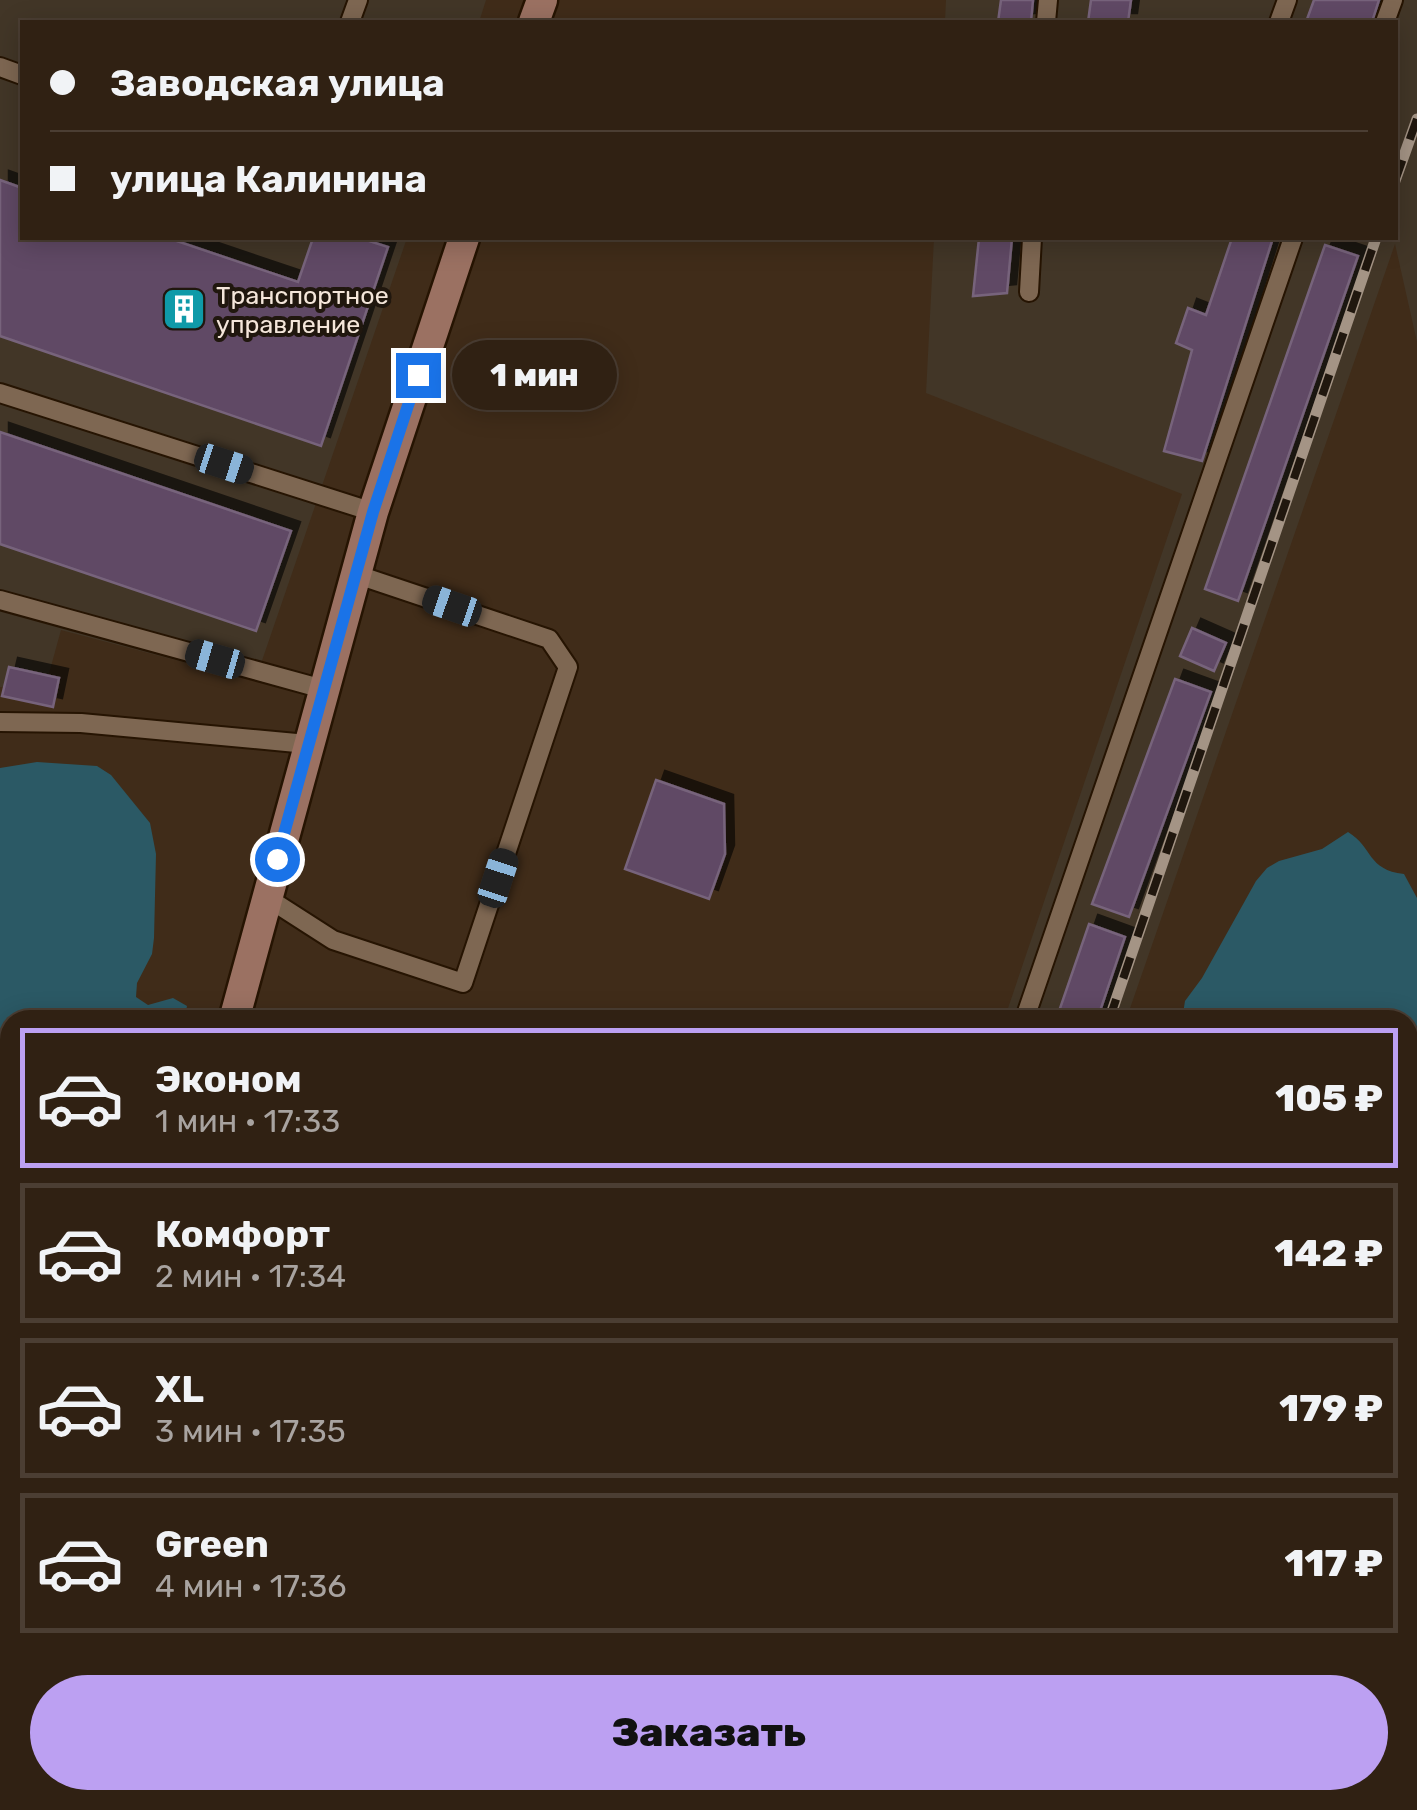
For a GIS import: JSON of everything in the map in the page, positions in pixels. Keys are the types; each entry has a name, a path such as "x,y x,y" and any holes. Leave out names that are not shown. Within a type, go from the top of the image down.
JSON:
{"street":[{"path":"237,1010 373,512 463,240"}],"lane":[{"path":"1029,292 1032,240"},
{"path":"1029,1010 1292,240"},
{"path":"0,393 373,512"},
{"path":"266,898 333,940 463,983 568,666 549,639 355,574"},
{"path":"0,600 323,689"},
{"path":"0,722 81,723 308,744"}],"shaded area":[{"path":"0,0 486,0 480,20 20,20 20,240 406,240 255,681 61,630 45,688 0,687"},
{"path":"946,0 1417,0 1417,342 1395,244 1129,1010 1007,1010 1182,494 926,393 934,240 1398,240 1398,20 945,20"}],"water":[{"path":"37,762 97,766 111,775 150,823 156,854 154,938 152,954 137,983 136,997 148,1005 173,998 187,1006 186,1010 0,1010 0,768"},
{"path":"1348,832 1383,868 1404,874 1417,898 1417,1010 1184,1010 1185,1001 1267,868 1322,849"}],"building":[{"path":"1001,0 1033,0 1031,20 998,20"},
{"path":"1091,0 1131,0 1128,20 1088,20"},
{"path":"1314,0 1379,0 1373,20 1307,20"},
{"name":"Транспортное управление","path":"0,180 20,187 20,240 174,240 298,282 312,240 366,240 388,247 321,446 0,336"},
{"path":"979,240 1012,240 1007,293 973,296"},
{"path":"1231,240 1272,240 1202,461 1164,451 1192,350 1176,343 1188,308 1206,315"},
{"path":"1325,245 1358,256 1238,601 1205,589"},
{"path":"0,432 291,531 256,631 0,544"},
{"path":"1192,628 1226,643 1214,671 1180,656"},
{"path":"9,667 59,678 53,707 2,696"},
{"path":"1175,679 1211,692 1129,917 1092,904"},
{"path":"656,780 724,804 725,854 709,899 625,869"},
{"path":"1089,924 1125,937 1100,1010 1059,1010"}],"railway":[{"path":"1398,173 1417,119"},
{"path":"1112,1010 1375,240"}],"place":[{"name":"Транспортное управление","path":"184,309"}],"route":[{"path":"277,859 373,512 418,375"}]}
